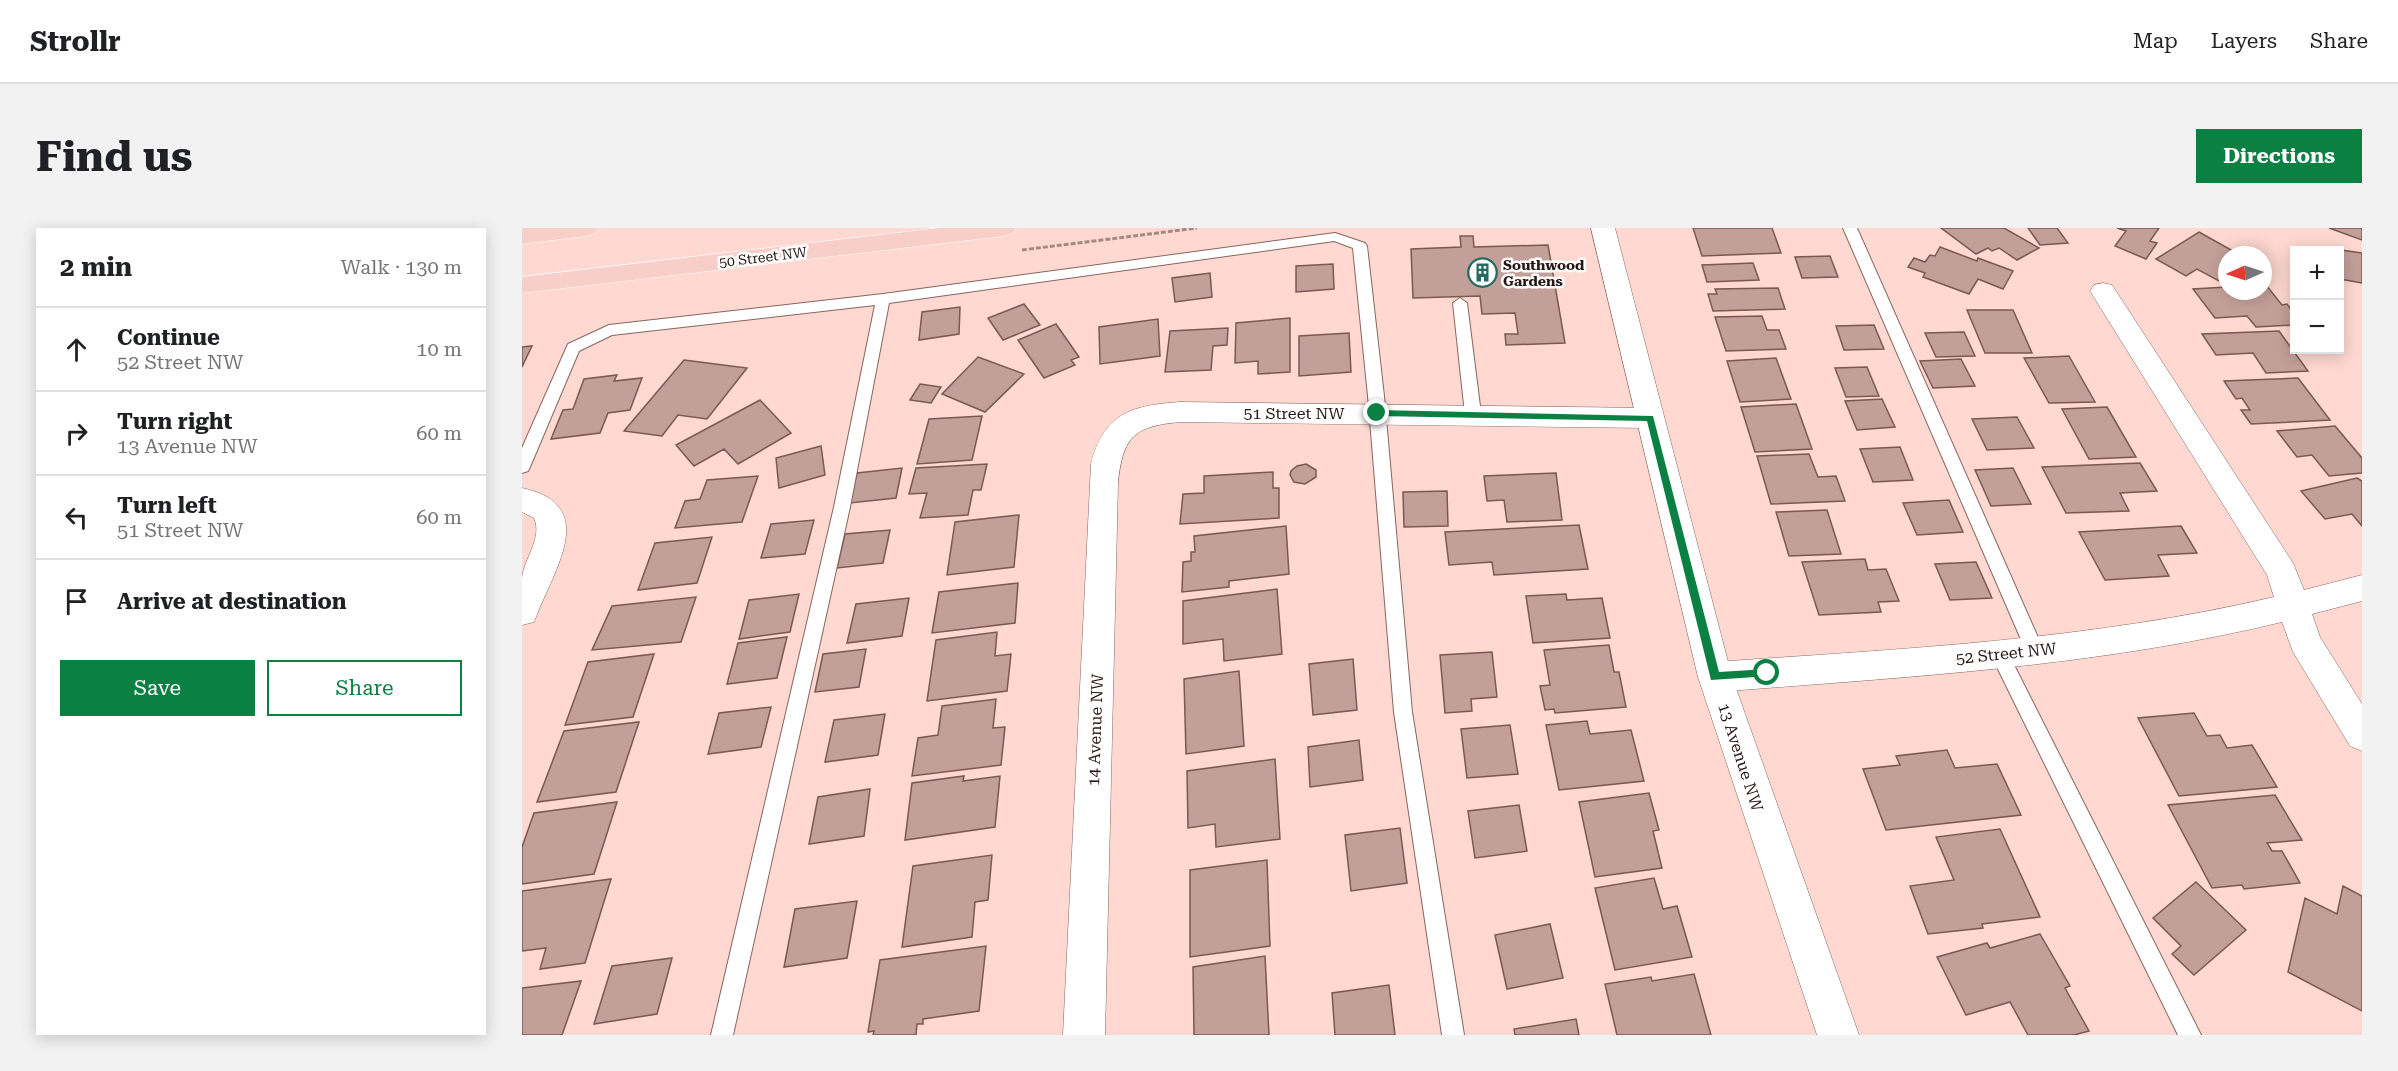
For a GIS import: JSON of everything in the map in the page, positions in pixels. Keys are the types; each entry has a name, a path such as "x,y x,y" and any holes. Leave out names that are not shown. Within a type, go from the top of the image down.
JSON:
{"main road":[{"path":"522,236 586,228"},
{"name":"50 Street NW","path":"522,285 1004,228"}],"street":[{"name":"13 Avenue NW","path":"1603,228 1715,677 1838,1035"},
{"path":"2103,291 2282,572 2306,642 2362,735"},
{"name":"51 Street NW","path":"1121,428 1138,418 1158,413 1377,413 1650,418"},
{"name":"14 Avenue NW","path":"1084,1035 1103,483 1105,461 1111,442 1121,428"},
{"path":"522,612 549,547 551,518 532,503"},
{"name":"52 Street NW","path":"1715,677 2035,651 2122,639 2294,606 2362,588"}],"lane":[{"path":"1850,228 2035,651"},
{"path":"522,467 573,348 609,330 883,299 1335,237 1360,246 1403,712 1453,1035"},
{"path":"722,1035 842,507 883,299"},
{"path":"1460,303 1473,414"},
{"path":"2000,655 2190,1035"}],"building":[{"path":"1693,228 1772,228 1781,253 1702,256"},
{"path":"1941,228 2004,228 2039,248 2017,260 1999,248 1992,251 1988,248 1976,254"},
{"path":"2028,228 2057,228 2068,243 2040,245"},
{"path":"2117,228 2159,228 2150,241 2157,243 2146,259 2115,246 2126,231"},
{"path":"2329,228 2362,228 2362,240"},
{"path":"2199,232 2224,246 2218,246 2218,280 2197,269 2186,276 2156,259"},
{"name":"Southwood Gardens","path":"1460,236 1473,236 1474,247 1548,245 1565,343 1506,345 1505,334 1518,334 1515,313 1482,314 1480,296 1413,298 1411,249 1461,247"},
{"path":"1940,247 2013,271 2003,289 1978,279 1969,294 1923,277 1925,273 1908,267 1914,258 1925,262 1930,255 1935,256"},
{"path":"2344,250 2362,253 2362,283 2344,280"},
{"path":"1830,256 1838,277 1802,278 1795,257"},
{"path":"1753,263 1759,280 1707,282 1702,265"},
{"path":"1333,264 1334,289 1296,292 1296,266"},
{"path":"1210,273 1212,297 1175,302 1172,278"},
{"path":"1778,288 1785,309 1713,311 1708,294 1717,294 1715,289"},
{"path":"2218,288 2218,300 2272,300 2272,292 2282,305 2287,304 2290,308 2290,325 2256,327 2247,316 2215,318 2193,289"},
{"path":"1024,304 1040,325 1003,340 988,318"},
{"path":"960,307 959,334 919,340 922,312"},
{"path":"1967,310 2013,310 2032,353 1985,353"},
{"path":"1762,316 1767,330 1779,330 1786,349 1726,351 1715,317"},
{"path":"1290,318 1290,372 1258,374 1258,361 1235,363 1236,323"},
{"path":"1158,319 1160,356 1100,364 1099,327"},
{"path":"1056,324 1079,357 1071,360 1075,365 1044,378 1018,340"},
{"path":"1874,325 1884,349 1844,350 1836,326"},
{"path":"1228,328 1227,345 1213,346 1211,370 1165,372 1170,331"},
{"path":"2279,331 2290,346 2290,354 2296,354 2308,371 2266,373 2253,353 2216,355 2202,334"},
{"path":"1964,332 1975,356 1936,357 1925,333"},
{"path":"1349,333 1351,372 1299,376 1299,336"},
{"path":"532,346 522,367 522,347"},
{"path":"2069,356 2095,402 2049,403 2024,358"},
{"path":"978,357 1024,374 985,412 942,394"},
{"path":"1776,358 1791,399 1740,402 1727,361"},
{"path":"1961,359 1975,386 1933,388 1920,361"},
{"path":"684,360 747,368 707,419 678,415 662,436 624,431"},
{"path":"1867,367 1879,396 1846,397 1835,368"},
{"path":"617,375 614,381 642,378 630,410 608,413 600,433 551,439 563,410 573,409 584,379"},
{"path":"2298,378 2330,420 2251,424 2241,410 2250,410 2242,398 2236,399 2224,381"},
{"path":"920,384 941,387 931,403 910,400"},
{"path":"1882,399 1895,427 1857,430 1845,401"},
{"path":"760,400 791,433 738,464 724,449 694,466 676,445"},
{"path":"1796,404 1812,449 1755,452 1741,407"},
{"path":"2107,407 2136,457 2089,459 2062,409"},
{"path":"982,416 972,460 917,464 929,419"},
{"path":"2017,417 2034,448 1987,450 1972,419"},
{"path":"2335,426 2362,458 2362,473 2329,476 2312,455 2297,457 2277,431"},
{"path":"821,446 825,475 779,488 776,458"},
{"path":"1900,447 1913,480 1873,482 1860,449"},
{"path":"1809,454 1818,477 1836,476 1845,501 1771,504 1757,456"},
{"path":"2140,463 2157,491 2120,493 2129,511 2066,513 2042,467"},
{"path":"987,464 981,490 973,490 968,515 920,518 927,493 909,494 916,468"},
{"path":"1306,464 1316,470 1316,477 1305,484 1294,482 1290,475 1291,471 1297,466"},
{"path":"902,468 896,498 850,503 857,473"},
{"path":"2013,468 2031,504 1991,506 1975,470"},
{"path":"1273,472 1273,488 1279,488 1279,518 1180,524 1183,494 1204,493 1204,476"},
{"path":"1556,473 1562,520 1507,522 1504,500 1487,501 1484,476"},
{"path":"758,476 742,522 675,528 685,501 700,499 707,480"},
{"path":"2357,478 2362,481 2362,526 2352,514 2325,519 2301,491"},
{"path":"1447,491 1448,526 1404,527 1403,492"},
{"path":"1949,500 1963,532 1917,535 1903,503"},
{"path":"1827,510 1841,554 1789,556 1776,512"},
{"path":"1019,515 1014,567 947,575 955,522"},
{"path":"814,520 805,554 761,558 771,524"},
{"path":"1579,525 1588,569 1494,575 1492,562 1449,565 1445,532"},
{"path":"1286,526 1289,574 1229,581 1229,587 1182,592 1183,562 1191,561 1191,552 1195,552 1194,536"},
{"path":"2181,526 2197,553 2158,555 2169,576 2105,580 2079,532"},
{"path":"890,530 883,563 837,568 845,534"},
{"path":"712,537 697,583 638,590 655,543"},
{"path":"1865,559 1868,570 1886,569 1899,601 1878,602 1881,612 1819,615 1802,562"},
{"path":"1976,562 1992,598 1950,600 1935,564"},
{"path":"1018,583 1015,623 932,633 939,592"},
{"path":"1277,589 1282,654 1224,661 1223,639 1183,644 1183,601"},
{"path":"799,594 790,632 739,639 749,600"},
{"path":"1566,594 1567,600 1602,598 1610,638 1533,643 1526,596"},
{"path":"696,597 681,642 592,650 612,606"},
{"path":"909,598 902,636 847,643 856,604"},
{"path":"997,632 995,656 1011,654 1007,691 927,701 936,640"},
{"path":"787,637 777,678 727,684 738,643"},
{"path":"1609,645 1614,672 1619,672 1626,707 1555,713 1554,709 1545,710 1540,686 1550,685 1544,650"},
{"path":"866,649 859,687 815,692 823,654"},
{"path":"1492,652 1497,697 1471,699 1472,711 1445,713 1440,655"},
{"path":"654,654 633,717 565,725 588,662"},
{"path":"1353,659 1357,710 1313,715 1309,664"},
{"path":"1239,671 1244,746 1186,754 1184,679"},
{"path":"996,699 993,728 1005,727 1001,765 912,776 918,738 938,735 942,706"},
{"path":"771,707 761,747 708,754 719,713"},
{"path":"2194,713 2207,736 2220,735 2227,748 2252,745 2277,787 2179,796 2138,718"},
{"path":"885,714 878,755 825,762 834,720"},
{"path":"1587,721 1590,734 1631,730 1644,781 1559,790 1546,725"},
{"path":"639,722 616,792 537,802 564,731"},
{"path":"1510,725 1518,774 1467,778 1461,729"},
{"path":"1359,740 1363,780 1310,787 1308,747"},
{"path":"1947,750 1955,768 1997,764 2021,815 1886,830 1863,769 1900,765 1896,756"},
{"path":"1275,759 1280,839 1216,847 1215,824 1188,828 1187,771"},
{"path":"964,776 963,781 1000,776 995,827 905,840 912,783"},
{"path":"870,789 864,836 809,844 818,797"},
{"path":"1649,793 1659,830 1653,831 1662,868 1595,877 1579,802"},
{"path":"2275,795 2302,840 2267,843 2272,851 2282,851 2300,883 2244,889 2242,885 2212,888 2168,805"},
{"path":"617,802 594,874 522,884 522,847 534,813"},
{"path":"1519,805 1527,851 1475,858 1468,811"},
{"path":"1400,828 1407,883 1351,891 1345,835"},
{"path":"2000,829 2040,917 1982,924 1983,928 1928,934 1910,886 1954,880 1936,837"},
{"path":"992,855 988,900 975,902 972,937 902,947 913,866"},
{"path":"1267,860 1270,946 1190,957 1190,870"},
{"path":"1654,878 1663,909 1677,906 1692,957 1615,970 1595,888"},
{"path":"611,879 585,963 540,969 546,948 522,951 522,891"},
{"path":"2196,882 2246,930 2194,975 2172,954 2181,946 2153,918"},
{"path":"2343,886 2362,896 2362,1011 2288,972 2305,898 2337,914"},
{"path":"857,901 847,958 784,967 795,909"},
{"path":"1550,924 1563,978 1507,989 1495,935"},
{"path":"2040,934 2070,986 2065,988 2089,1031 2074,1035 2028,1035 2010,1002 1966,1015 1937,957 1987,943 1990,948"},
{"path":"986,946 979,1011 923,1019 923,1024 917,1024 916,1035 873,1035 874,1031 868,1032 880,960"},
{"path":"1265,956 1269,1035 1194,1035 1193,967"},
{"path":"672,958 657,1014 594,1024 612,966"},
{"path":"1694,974 1711,1035 1617,1035 1605,984 1651,977 1652,981"},
{"path":"581,981 562,1035 522,1035 522,988"},
{"path":"1389,985 1395,1035 1335,1035 1332,993"},
{"path":"1576,1019 1579,1035 1515,1035 1514,1029"}],"place":[{"name":"Southwood Gardens","path":"1482,273"}],"route":[{"path":"1377,413 1650,418 1715,677 1767,673"}]}
